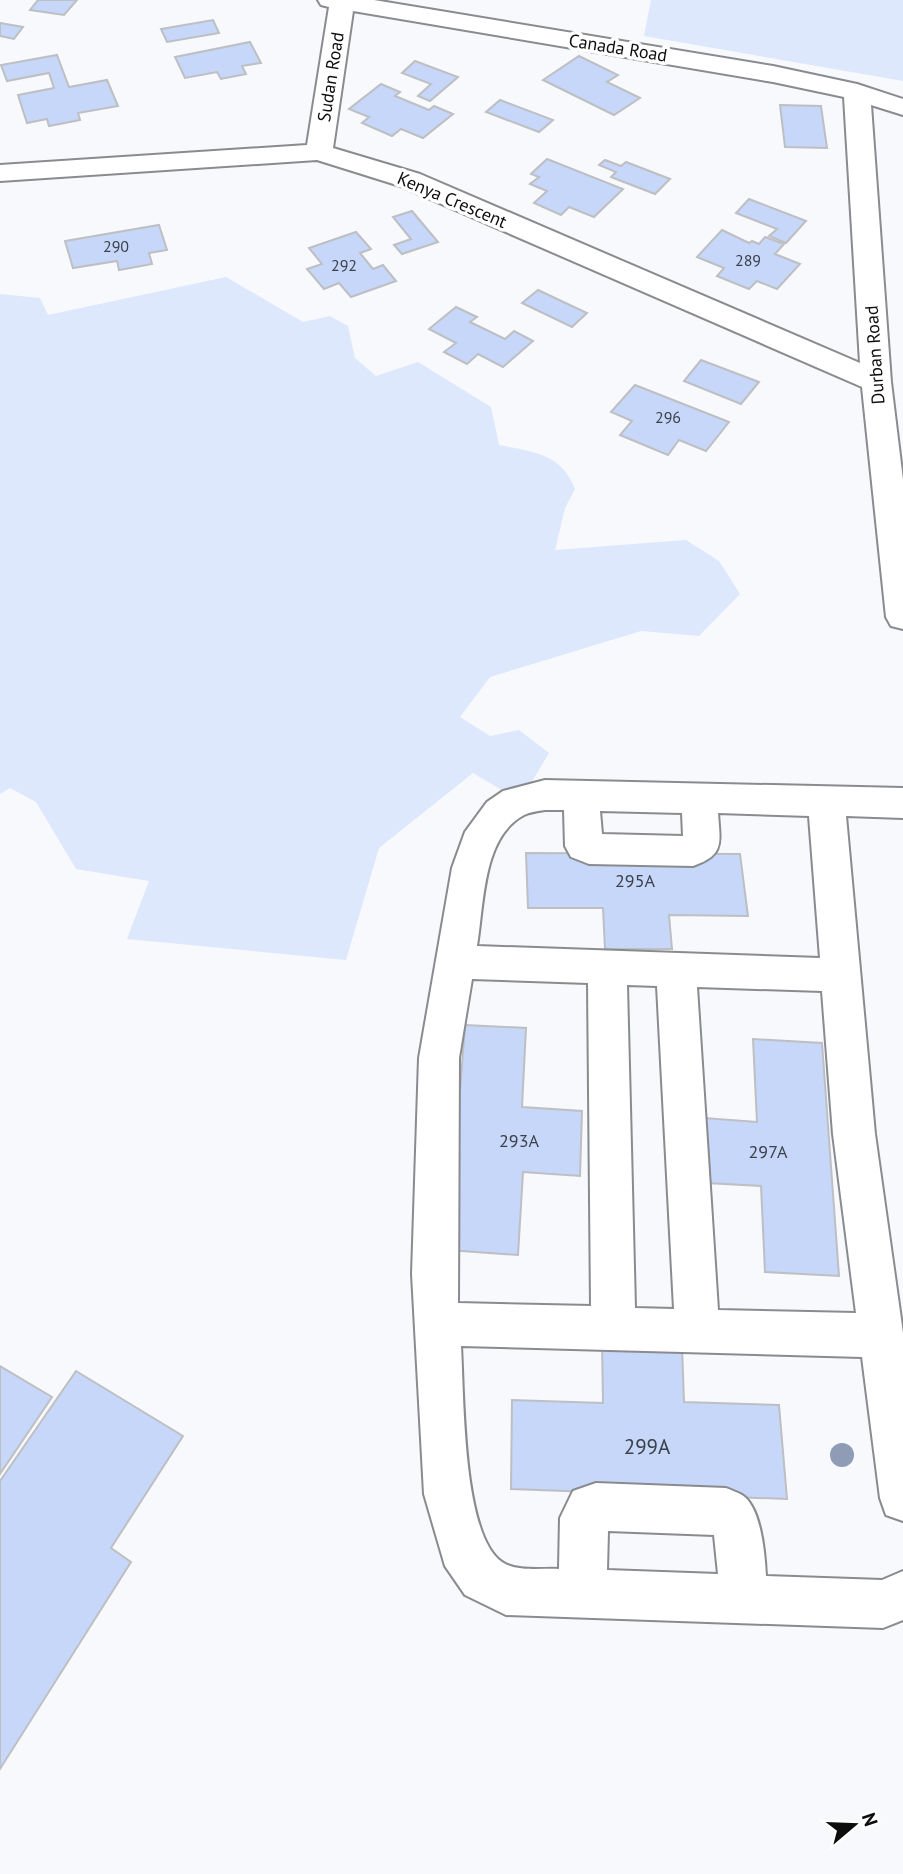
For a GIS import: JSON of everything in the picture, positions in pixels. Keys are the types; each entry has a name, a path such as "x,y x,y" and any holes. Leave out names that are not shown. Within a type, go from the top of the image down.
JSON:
{"street":[{"name":"Canada Road","path":"336,1 773,74 857,92 903,107"},
{"name":"Sudan Road","path":"319,152 336,1"},
{"name":"Durban Road","path":"857,92 876,382 900,569 903,617"},
{"name":"Kenya Crescent","path":"0,173 319,152 410,180 876,382"},
{"path":"903,803 545,795 516,801 500,812 483,832 471,868 439,1058 435,1274 447,1494 462,1549 482,1578 506,1591 883,1604 903,1595"},
{"path":"581,795 584,846 602,849 699,849 702,844 699,798"},
{"path":"826,801 854,1134 903,1498"},
{"path":"456,962 841,975"},
{"path":"607,967 613,1329"},
{"path":"676,970 697,1331"},
{"path":"438,1324 882,1336"},
{"path":"583,1594 584,1518 590,1508 596,1507 726,1512 731,1515 737,1528 743,1599"}],"shaded area":[{"path":"651,0 903,0 903,81 644,36"},
{"path":"226,277 303,322 330,316 348,326 355,358 376,376 418,362 491,407 499,445 554,461 569,477 575,489 565,508 555,550 686,540 719,561 740,594 699,636 641,631 490,677 460,717 490,736 519,730 549,753 528,788 505,792 473,773 379,848 346,960 127,939 149,881 76,869 36,802 10,788 0,794 0,294 40,298 48,315"}],"building":[{"path":"38,0 77,0 64,15 30,10"},
{"path":"213,20 219,33 167,42 161,29"},
{"path":"0,23 23,27 14,39 0,36"},
{"path":"250,42 261,63 242,66 246,74 221,79 217,72 185,78 175,57"},
{"path":"57,55 69,87 107,80 118,106 78,113 80,120 49,126 47,119 27,123 18,95 54,88 49,73 7,81 1,65"},
{"path":"579,56 618,75 607,82 640,98 614,115 543,80"},
{"path":"415,61 458,77 430,101 418,96 431,84 402,73"},
{"path":"381,84 400,92 395,96 429,110 434,106 453,114 423,138 401,129 392,136 362,123 369,117 349,109"},
{"path":"500,100 553,120 539,132 486,112"},
{"path":"780,105 821,106 827,148 785,147"},
{"path":"547,159 623,189 594,217 569,207 561,215 534,203 547,191 530,184 539,177 531,174"},
{"path":"605,160 621,166 626,162 670,179 655,194 611,177 616,172 599,165"},
{"path":"749,199 806,221 786,243 769,236 777,229 736,213"},
{"path":"412,211 438,242 402,254 394,245 411,239 393,217"},
{"path":"159,225 167,250 149,253 152,264 119,270 117,261 73,268 65,241"},
{"path":"722,230 749,243 752,241 759,244 765,237 784,244 775,254 800,264 777,289 757,281 749,289 717,276 724,268 697,257"},
{"path":"356,232 371,249 360,253 373,269 383,265 396,281 351,297 339,283 324,289 307,269 322,264 309,248"},
{"path":"538,290 587,313 572,327 522,303"},
{"path":"456,307 477,317 470,322 505,339 514,331 533,341 503,367 478,354 467,364 444,352 456,343 429,329"},
{"path":"701,360 759,382 741,404 684,381"},
{"path":"635,385 729,422 706,451 679,440 668,455 620,435 632,421 611,412"},
{"path":"526,853 740,854 748,916 669,915 672,949 605,949 603,908 528,908"},
{"path":"465,1025 526,1028 522,1107 582,1111 580,1176 523,1172 518,1255 448,1250"},
{"path":"753,1039 822,1043 839,1276 765,1272 761,1186 707,1183 705,1118 757,1122"},
{"path":"602,1344 682,1347 684,1402 779,1405 787,1499 511,1489 512,1400 603,1403"},
{"path":"0,1366 52,1397 0,1474"},
{"path":"76,1371 183,1436 111,1548 131,1562 0,1769 0,1481"}]}
